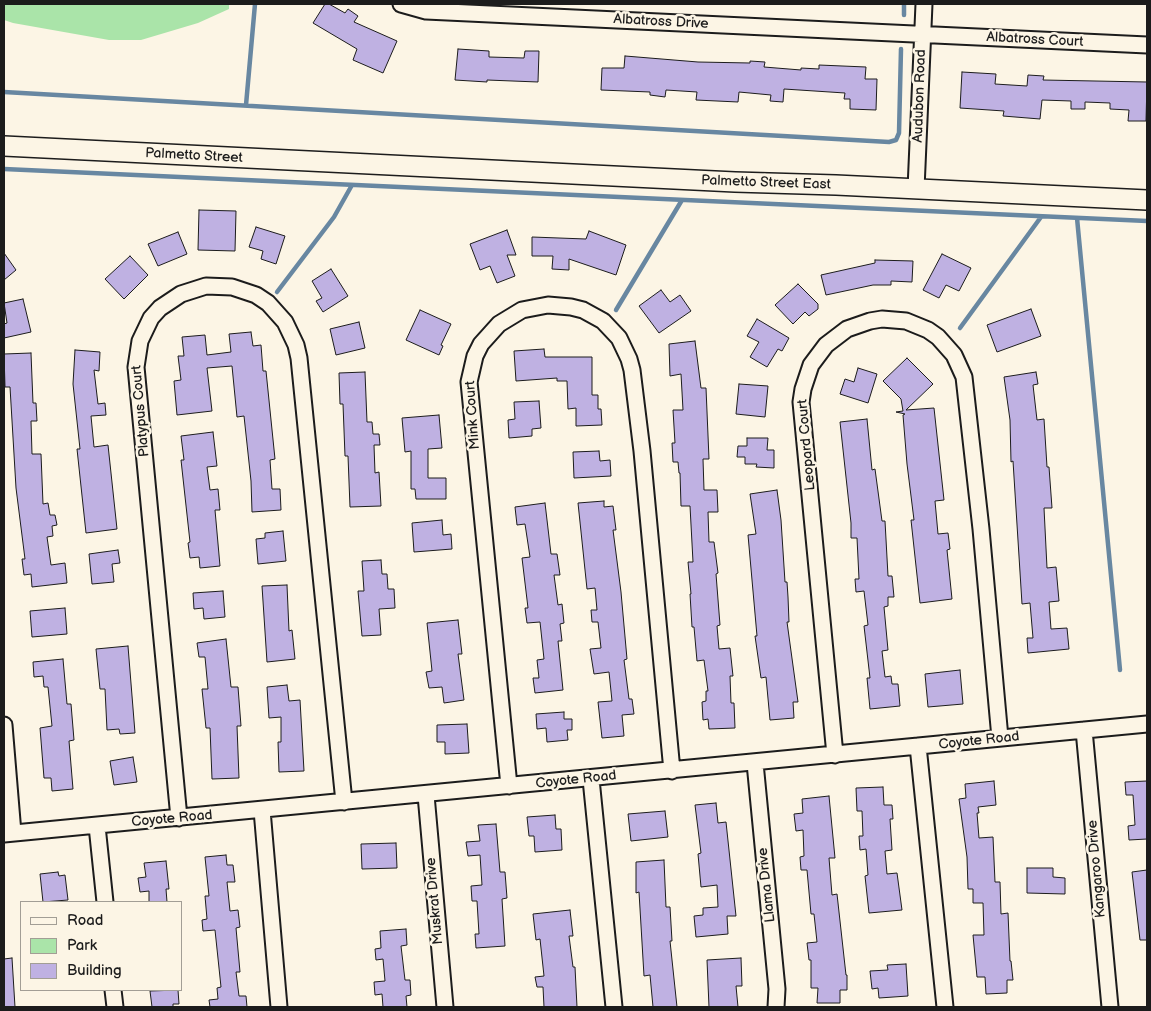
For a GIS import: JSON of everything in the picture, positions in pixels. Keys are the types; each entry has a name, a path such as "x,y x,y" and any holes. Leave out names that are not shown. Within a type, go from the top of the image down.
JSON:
{"main road":[{"name":"Palmetto Street","path":"4,146 384,165"},
{"name":"Palmetto Street East","path":"384,165 1147,200"}],"street":[{"name":"Albatross Drive","path":"401,4 426,11 922,35"},
{"name":"Audubon Road","path":"916,189 924,4"},
{"name":"Albatross Court","path":"922,35 1147,45"},
{"name":"Platypus Court","path":"179,818 136,367 140,341 152,318 160,308 176,297 193,289 206,286 232,287 256,295 268,302 285,322 296,345 299,358 344,802"},
{"name":"Mink Court","path":"509,786 469,382 475,356 494,328 522,310 548,305 582,310 603,322 618,338 630,364 642,461 672,771"},
{"name":"Leopard Court","path":"835,755 801,402 804,383 811,365 826,345 847,329 882,319 906,321 938,337 954,355 964,377 981,529 1000,738"},
{"name":"Coyote Road","path":"8,833 426,795 1147,724"},
{"path":"4,725 8,833"},
{"name":"Kangaroo Drive","path":"1084,730 1110,1007"},
{"path":"918,746 945,1007"},
{"name":"Llama Drive","path":"755,763 777,989 776,1007"},
{"path":"591,778 614,1007"},
{"name":"Muskrat Drive","path":"426,795 445,1007"},
{"path":"262,810 279,1007"},
{"path":"97,826 104,901"},
{"path":"113,991 115,1007"}],"green space":[{"path":"4,4 229,4 229,9 198,23 141,40 109,40 4,20"}],"building":[{"path":"325,4 329,4 345,13 348,9 358,16 354,22 397,41 383,73 353,60 357,49 313,23"},
{"path":"458,49 489,51 489,57 524,58 525,51 539,51 538,82 455,80"},
{"path":"625,56 698,62 765,62 764,67 801,70 801,68 819,69 819,65 866,67 865,79 877,79 876,110 850,109 850,99 844,99 845,93 784,89 783,102 770,101 771,95 739,92 738,102 696,100 697,92 666,90 665,97 650,95 650,92 601,90 602,68 624,68"},
{"path":"962,72 996,74 995,84 1027,86 1028,75 1044,76 1043,80 1147,82 1146,121 1128,121 1129,110 1110,109 1110,103 1085,102 1085,109 1071,109 1071,101 1042,100 1040,119 1003,116 1004,111 960,108"},
{"path":"199,210 236,211 235,251 198,250"},
{"path":"256,227 285,236 276,264 261,259 263,251 249,247"},
{"path":"507,230 516,255 507,255 515,276 497,283 490,266 480,270 470,244"},
{"path":"589,231 626,245 616,275 569,259 569,270 552,269 553,256 532,256 532,237 586,239"},
{"path":"178,232 187,254 158,266 148,244"},
{"path":"4,253 16,270 4,280"},
{"path":"942,254 971,268 959,291 946,285 939,298 923,290"},
{"path":"130,256 148,275 124,299 105,279"},
{"path":"875,260 913,261 912,282 891,281 891,285 873,285 826,295 821,275 875,263"},
{"path":"331,269 348,296 323,312 316,301 322,298 312,281"},
{"path":"798,284 818,304 818,309 809,316 805,312 793,324 775,305"},
{"path":"661,290 670,302 680,295 691,311 659,333 639,306"},
{"path":"23,299 31,332 4,338 4,324 7,323 4,303"},
{"path":"1031,309 1041,336 997,352 987,325"},
{"path":"420,310 451,324 441,345 443,346 439,355 406,340"},
{"path":"757,319 789,338 782,351 778,349 767,367 750,357 759,342 747,336"},
{"path":"359,322 365,348 336,355 330,329"},
{"path":"251,332 253,346 261,345 263,371 266,371 275,459 270,460 272,489 280,489 281,510 252,512 251,481 244,416 237,417 232,366 207,368 212,411 177,415 174,381 181,380 178,356 184,356 182,337 205,335 207,355 231,352 229,334"},
{"path":"695,341 701,388 706,388 709,459 703,459 704,490 717,490 718,512 708,512 709,542 714,542 718,573 716,574 720,625 717,626 719,649 730,648 733,676 730,676 731,703 734,703 735,728 709,729 708,719 703,720 702,702 706,701 706,691 708,691 704,660 697,661 694,627 692,627 688,562 693,562 690,506 681,506 678,462 673,462 672,443 675,443 673,410 683,410 681,374 670,376 669,344"},
{"path":"544,349 545,357 592,357 592,395 598,395 598,409 601,409 602,425 576,426 576,408 568,409 567,381 557,381 557,378 516,381 514,351"},
{"path":"75,350 100,352 99,371 94,370 98,404 105,403 106,415 91,416 94,447 108,445 117,529 86,533 77,449 80,449 73,384"},
{"path":"31,353 33,403 36,403 37,421 31,421 32,454 41,454 43,504 48,503 50,515 55,515 57,525 52,526 53,536 47,537 51,565 65,563 67,583 32,587 31,574 24,575 22,559 25,559 16,488 10,387 5,387 4,354"},
{"path":"907,358 933,384 906,410 934,408 944,500 935,501 938,534 948,533 950,549 947,550 952,599 920,603 911,520 914,520 907,464 903,415 905,414 896,412 903,411 901,399 883,381"},
{"path":"858,368 877,374 868,403 840,394 845,379 854,382"},
{"path":"365,372 367,422 372,422 373,434 379,434 380,445 374,445 375,473 379,472 381,506 350,507 348,456 345,456 343,404 340,404 339,373"},
{"path":"1036,372 1038,384 1033,385 1037,420 1044,419 1052,508 1044,508 1047,568 1056,567 1059,601 1049,602 1051,629 1067,628 1069,649 1028,653 1027,638 1033,638 1030,603 1022,604 1013,461 1011,462 1010,420 1004,377"},
{"path":"739,384 768,386 765,417 736,414"},
{"path":"539,401 541,428 532,429 532,436 509,438 508,420 515,419 514,402"},
{"path":"439,415 442,448 428,449 428,478 446,478 446,499 416,499 415,489 411,489 411,451 405,452 402,418"},
{"path":"867,419 872,470 875,469 882,521 885,521 888,576 892,576 894,597 888,597 888,606 884,607 888,650 882,651 885,677 891,676 892,684 898,684 900,706 870,709 867,678 870,678 864,626 868,625 864,591 856,592 855,579 859,579 857,538 851,538 840,422"},
{"path":"213,432 217,466 207,467 210,490 218,489 220,510 215,510 220,566 200,568 199,557 190,558 181,460 184,460 181,436"},
{"path":"747,438 768,438 767,450 774,450 774,468 756,467 757,464 745,464 745,457 737,457 738,446 747,446"},
{"path":"599,451 600,461 610,460 611,476 574,478 573,452"},
{"path":"777,490 785,582 787,582 789,622 787,622 798,702 793,702 794,718 770,720 766,677 761,678 755,636 757,636 748,535 756,534 750,494"},
{"path":"604,501 604,507 613,506 616,530 613,530 627,659 624,660 629,699 632,699 634,714 622,715 624,736 602,738 598,702 612,701 609,672 594,674 590,649 601,648 598,622 592,622 591,610 597,610 595,588 587,589 578,503"},
{"path":"545,503 551,554 557,554 560,575 554,575 558,605 562,604 564,623 560,624 562,641 558,641 563,690 535,693 533,678 539,678 537,660 544,659 540,622 527,623 525,608 528,608 522,558 530,557 525,524 517,525 515,507"},
{"path":"442,520 443,535 451,534 452,549 414,552 412,523"},
{"path":"283,531 286,561 258,564 256,539 265,538 265,533"},
{"path":"118,550 120,563 112,564 114,582 92,584 89,554"},
{"path":"381,560 382,574 387,574 388,589 394,589 395,608 379,609 381,635 362,636 358,591 364,591 362,561"},
{"path":"287,585 289,631 292,630 295,659 267,662 262,586"},
{"path":"223,591 225,617 204,619 203,608 194,609 193,593"},
{"path":"65,608 67,634 32,637 30,611"},
{"path":"458,620 462,654 458,654 464,700 444,703 442,687 429,688 426,672 432,671 427,623"},
{"path":"226,639 231,687 238,687 241,726 237,726 239,778 212,779 210,728 206,728 202,689 208,689 205,657 199,657 197,643"},
{"path":"128,646 135,733 120,734 119,729 107,730 105,689 100,689 96,649"},
{"path":"63,659 67,704 71,704 74,740 69,741 73,789 52,791 51,778 44,778 40,728 52,726 48,687 44,687 43,676 34,677 33,662"},
{"path":"960,670 963,704 928,707 925,674"},
{"path":"287,685 289,701 300,700 304,771 279,772 278,742 281,742 281,717 269,718 267,687"},
{"path":"564,712 564,719 572,719 572,730 567,730 568,740 547,742 546,728 537,729 536,714"},
{"path":"467,724 469,753 445,754 445,742 437,742 437,725"},
{"path":"133,757 137,782 114,785 110,761"},
{"path":"994,781 996,805 978,807 979,838 993,837 995,882 1000,882 1001,914 1008,913 1010,961 1013,980 1007,980 1007,993 986,994 985,977 977,977 973,935 984,935 983,903 973,903 973,889 968,889 967,857 959,799 966,798 965,784"},
{"path":"1147,781 1147,839 1129,840 1128,826 1135,825 1133,795 1126,795 1125,782"},
{"path":"883,787 884,805 892,805 893,819 890,819 892,850 885,851 887,874 897,873 902,910 869,913 865,876 868,875 866,849 860,850 859,836 863,836 862,811 857,811 856,788"},
{"path":"829,796 835,858 829,858 832,895 837,894 847,975 847,990 840,990 840,1003 817,1003 818,988 811,988 811,960 809,960 807,943 817,942 814,914 811,914 807,870 801,870 800,857 804,856 803,830 796,831 794,814 803,813 802,799"},
{"path":"716,803 718,823 726,822 736,916 727,916 728,934 696,937 694,916 703,915 703,908 718,907 717,885 701,887 698,854 701,853 695,805"},
{"path":"665,811 668,837 631,841 628,814"},
{"path":"555,815 556,829 561,829 562,850 535,852 534,836 529,836 527,817"},
{"path":"496,824 500,872 505,872 507,898 502,899 505,946 476,948 475,934 479,934 477,901 472,901 471,886 482,885 480,855 468,856 466,842 480,841 478,825"},
{"path":"396,843 397,868 362,869 361,844"},
{"path":"226,855 227,865 233,865 235,882 227,882 230,911 238,910 240,927 236,928 240,972 236,972 239,996 246,996 247,1007 210,1007 209,1000 218,999 217,988 221,987 215,930 203,931 202,920 207,919 205,896 209,896 205,857"},
{"path":"664,860 666,907 670,907 672,941 670,941 677,1007 653,1007 650,975 644,976 639,892 636,893 636,862"},
{"path":"166,861 169,889 166,889 167,901 149,901 149,891 140,892 138,878 146,877 144,863"},
{"path":"1027,868 1053,868 1053,877 1065,878 1065,894 1027,893"},
{"path":"1147,870 1147,940 1140,940 1132,872"},
{"path":"58,872 59,876 65,875 68,900 43,901 40,874"},
{"path":"570,910 573,936 569,936 573,967 575,967 577,1007 544,1007 543,987 537,987 535,977 544,976 540,939 536,940 533,914"},
{"path":"406,929 407,945 401,946 405,980 410,980 411,995 406,996 407,1007 383,1007 382,994 375,995 374,982 385,981 383,959 376,960 375,949 381,948 380,931"},
{"path":"12,958 15,1007 4,1007 4,959"},
{"path":"741,958 742,986 736,986 738,1007 709,1007 707,960"},
{"path":"906,964 908,996 879,998 878,988 872,989 870,971 888,970 887,965"},
{"path":"150,991 178,991 179,1004 173,1004 173,1007 152,1007"}],"waterway":[{"path":"246,105 255,4"},
{"path":"904,4 904,15"},
{"path":"4,92 889,142 896,140 899,133 901,49"},
{"path":"4,169 1147,221"},
{"path":"277,292 334,217 352,185"},
{"path":"616,310 682,200"},
{"path":"960,328 1041,217"},
{"path":"1077,218 1120,670"}]}
